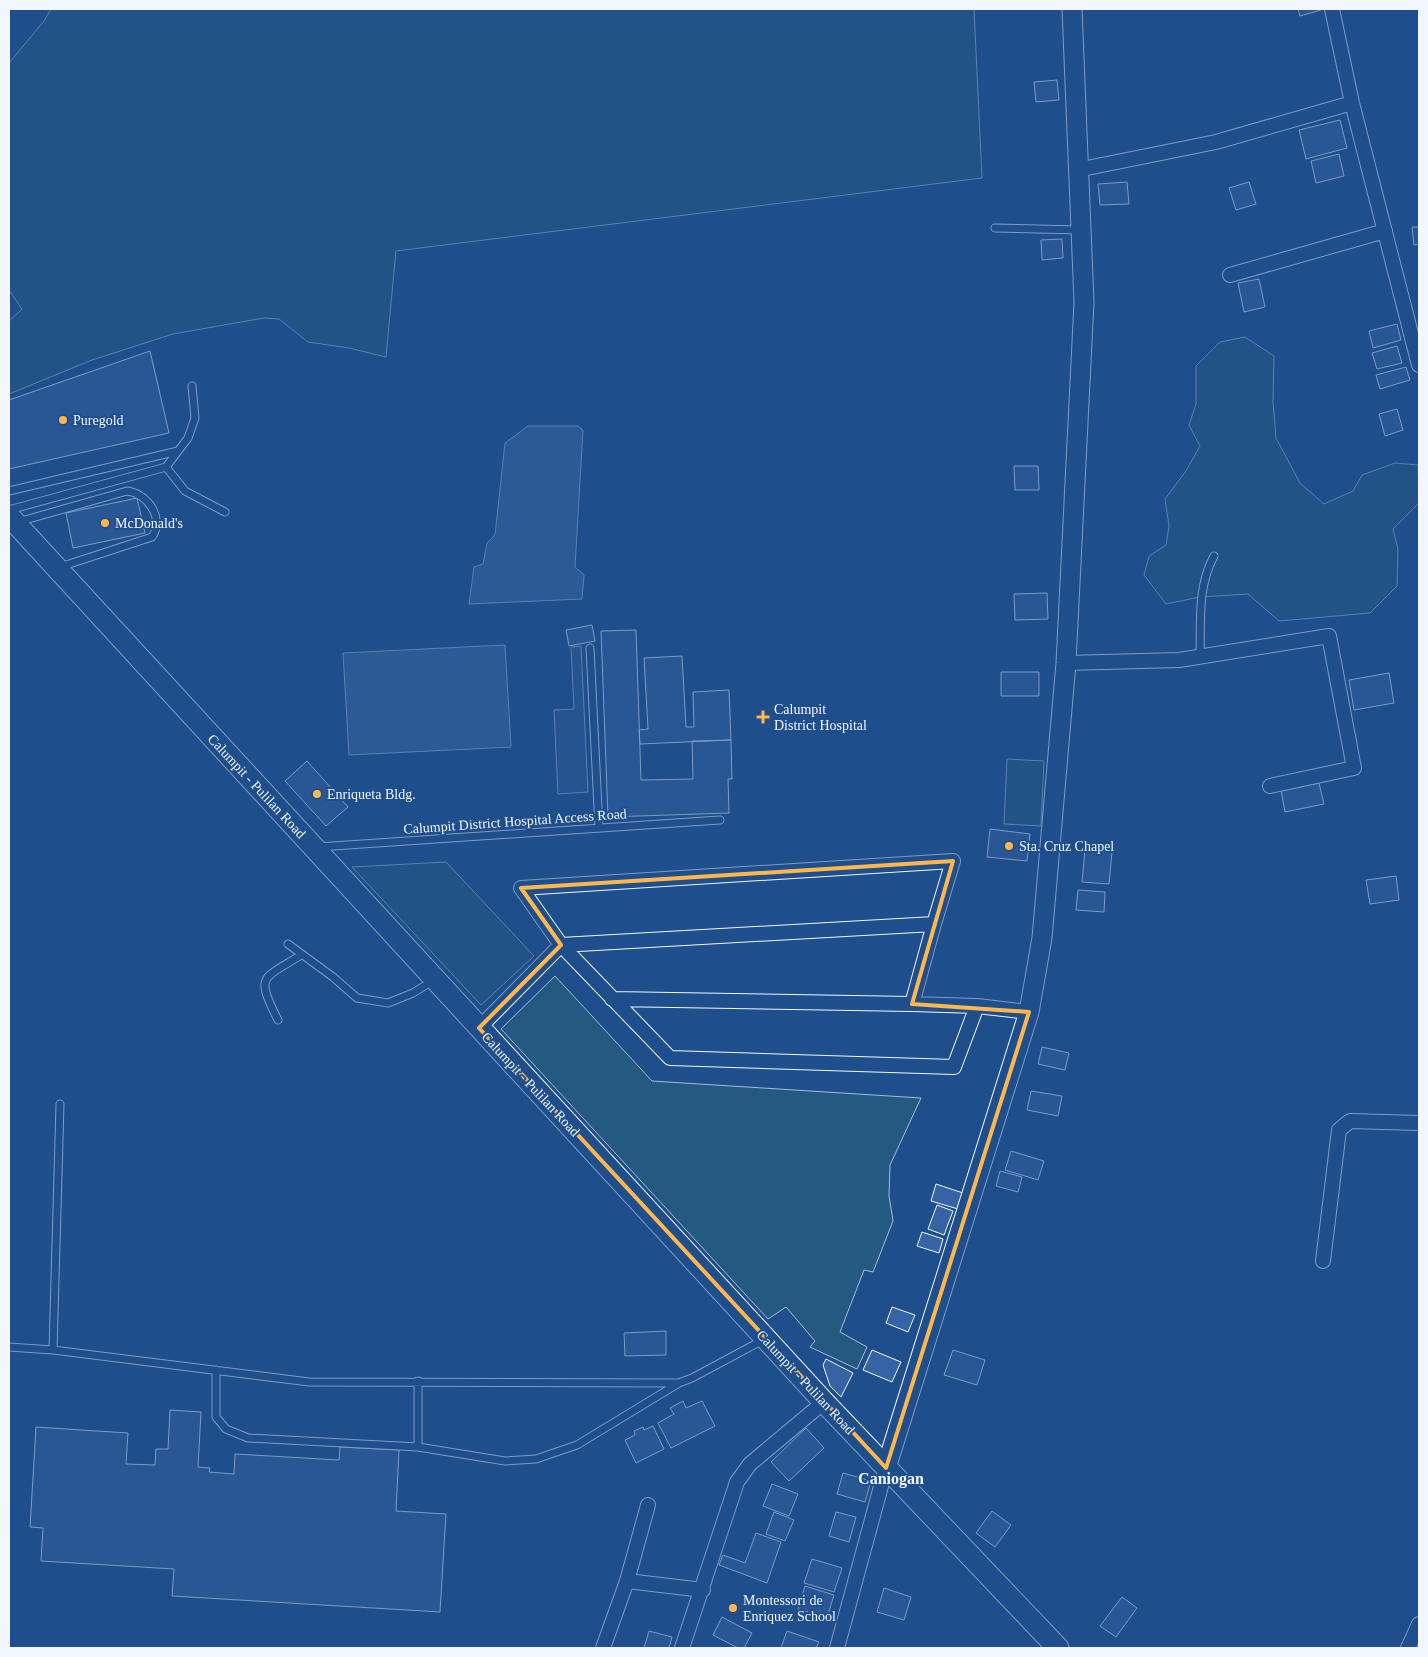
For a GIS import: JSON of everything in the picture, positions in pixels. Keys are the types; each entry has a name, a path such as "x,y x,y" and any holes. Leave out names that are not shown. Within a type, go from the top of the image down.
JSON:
{"main road":[{"name":"Calumpit - Pulilan Road","path":"11,516 434,980 824,1402 1058,1648"}],"street":[{"path":"837,1648 886,1468 1029,1012 1042,938 1066,663 1084,302 1082,230 1077,170 1072,9"},
{"path":"1332,9 1352,103 1419,365"},
{"path":"1077,170 1216,142 1352,103"},
{"path":"1230,275 1385,231"},
{"path":"1066,663 1179,660 1329,636 1354,768 1270,786"},
{"path":"912,1004 953,861 521,888 561,945 670,1058 954,1067 977,1006"},
{"path":"479,1028 561,945 934,924"},
{"path":"612,999 977,1006 1029,1012"},
{"path":"1323,1261 1339,1130 1350,1121 1419,1123"},
{"path":"682,1648 703,1590 737,1482 750,1464 824,1402"},
{"path":"603,1648 627,1580 648,1505"},
{"path":"627,1580 703,1590"},
{"path":"1408,1648 1419,1624"}],"lane":[{"path":"995,228 1082,230"},
{"path":"11,516 166,467 188,438 195,418 192,386"},
{"path":"9,490 178,451"},
{"path":"166,467 185,490 225,512"},
{"path":"11,516 127,491 138,492 145,497 158,521 158,529 152,537 57,568"},
{"path":"1200,657 1202,590 1208,568 1214,556"},
{"path":"590,648 600,828"},
{"name":"Calumpit District Hospital Access Road","path":"313,848 720,820"},
{"path":"288,944 333,977 357,998 388,1003 412,993 434,980"},
{"path":"278,1020 265,994 264,984 268,974 301,955"},
{"path":"53,1350 60,1104"},
{"path":"216,1370 216,1417 226,1429 248,1438 418,1447 505,1461 536,1460 577,1444 679,1383 766,1339"},
{"path":"9,1347 53,1350 309,1382 679,1383"},
{"path":"418,1382 418,1447"}],"highlighted area":[{"path":"953,861 912,1004 1029,1012 886,1468 479,1028 561,945 521,888"}],"shaded area":[{"path":"51,9 974,9 982,178 396,251 386,357 349,348 308,342 279,319 264,318 173,334 92,360 9,394 9,321 22,309 9,290 9,63 44,21"},
{"path":"1245,337 1274,356 1273,401 1276,438 1300,483 1324,504 1353,491 1362,475 1395,463 1418,465 1419,503 1393,529 1398,549 1397,586 1370,613 1279,621 1248,594 1200,597 1166,604 1144,575 1149,556 1166,545 1169,526 1165,499 1186,471 1200,446 1189,425 1196,404 1196,366 1220,342"},
{"path":"528,426 578,426 583,430 575,567 584,575 582,599 469,604 474,567 483,564 487,543 495,535 505,443"},
{"path":"505,645 511,747 349,755 343,653"},
{"path":"581,646 588,792 558,794 554,710 574,709 571,647"},
{"path":"1007,759 1044,761 1041,826 1004,824"},
{"path":"446,862 534,956 481,1005 352,867"},
{"path":"555,976 652,1081 921,1098 890,1165 889,1196 893,1221 873,1272 864,1270 840,1332 867,1347 857,1369 810,1347 815,1341 786,1307 768,1319 501,1029"}],"building":[{"path":"1298,9 1320,9 1321,10 1300,16"},
{"path":"1057,80 1059,100 1036,102 1034,82"},
{"path":"1340,120 1347,148 1306,159 1299,130"},
{"path":"1339,154 1344,176 1316,183 1311,161"},
{"path":"1127,182 1129,204 1100,205 1098,184"},
{"path":"1249,182 1256,204 1236,210 1229,188"},
{"path":"1412,227 1419,227 1419,244 1414,245"},
{"path":"1062,239 1063,258 1042,260 1041,240"},
{"path":"1259,279 1265,307 1244,312 1238,283"},
{"path":"1397,324 1401,340 1373,348 1369,331"},
{"path":"1397,346 1402,363 1377,369 1372,353"},
{"path":"150,351 169,433 9,469 9,400"},
{"path":"1406,367 1410,380 1380,389 1376,375"},
{"path":"1397,409 1403,430 1385,436 1379,414"},
{"path":"1014,466 1038,466 1039,490 1015,490"},
{"name":"McDonald's","path":"137,498 145,533 73,548 66,513"},
{"path":"1047,593 1048,619 1015,620 1014,594"},
{"path":"592,625 595,641 569,646 566,630"},
{"path":"636,630 641,780 693,779 692,741 731,740 732,779 728,779 729,813 608,817 601,631"},
{"path":"682,656 686,727 694,727 693,692 729,690 731,740 640,744 639,730 648,729 644,658"},
{"path":"1001,672 1039,672 1039,696 1001,696"},
{"path":"1389,673 1394,703 1354,710 1349,680"},
{"name":"Enriqueta Bldg.","path":"307,761 348,807 326,826 285,781"},
{"path":"1319,783 1324,804 1285,812 1281,790"},
{"name":"Sta. Cruz Chapel","path":"990,829 1030,834 1027,861 987,857"},
{"path":"1085,849 1112,852 1109,884 1082,882"},
{"path":"1396,876 1399,900 1370,904 1366,880"},
{"path":"1078,890 1105,892 1104,912 1076,910"},
{"path":"1042,1047 1069,1053 1065,1070 1038,1064"},
{"path":"1031,1091 1062,1096 1058,1116 1027,1110"},
{"path":"1011,1151 1044,1161 1038,1180 1005,1170"},
{"path":"1000,1171 1022,1177 1018,1192 996,1186"},
{"path":"936,1184 963,1193 958,1209 931,1201"},
{"path":"937,1205 953,1211 944,1235 928,1229"},
{"path":"922,1232 943,1239 939,1253 917,1246"},
{"path":"892,1307 915,1315 908,1332 886,1323"},
{"path":"666,1331 666,1355 625,1356 624,1333"},
{"path":"872,1350 901,1362 892,1382 863,1370"},
{"path":"953,1350 985,1360 977,1385 944,1375"},
{"path":"826,1359 853,1373 841,1397 830,1386 823,1365"},
{"path":"683,1401 686,1408 702,1401 715,1426 671,1448 658,1423 674,1414 670,1408"},
{"path":"170,1410 201,1412 198,1467 210,1468 209,1472 234,1474 235,1454 339,1460 340,1447 399,1450 396,1511 446,1514 440,1612 172,1596 174,1569 41,1561 43,1528 30,1527 36,1427 128,1433 126,1464 155,1465 156,1449 168,1449"},
{"path":"653,1426 664,1449 636,1463 625,1440 635,1435 634,1431 643,1427 644,1430"},
{"path":"806,1428 824,1448 789,1481 771,1462"},
{"path":"843,1473 871,1481 865,1502 837,1494"},
{"path":"772,1484 798,1494 789,1516 763,1506"},
{"path":"992,1511 1011,1525 995,1547 976,1533"},
{"path":"774,1512 794,1520 785,1541 766,1534"},
{"path":"836,1512 856,1517 849,1542 829,1536"},
{"path":"756,1533 781,1542 767,1583 719,1565 723,1555 745,1563"},
{"path":"812,1559 842,1568 834,1592 804,1583"},
{"path":"805,1586 834,1595 827,1618 798,1609"},
{"path":"884,1588 911,1597 904,1620 877,1612"},
{"path":"1122,1597 1137,1608 1116,1637 1100,1626"},
{"path":"722,1617 752,1633 744,1648 738,1648 713,1635"},
{"path":"649,1631 672,1637 669,1648 644,1648"},
{"path":"787,1631 819,1642 816,1648 781,1648"}],"place":[{"name":"Puregold","path":"63,420"},
{"name":"McDonald's","path":"105,523"},
{"name":"Calumpit District Hospital","path":"763,717"},
{"name":"Enriqueta Bldg.","path":"317,794"},
{"name":"Sta. Cruz Chapel","path":"1009,846"},
{"name":"Montessori de Enriquez School","path":"733,1608"}],"district":[{"name":"Caniogan","path":"891,1478"}]}
